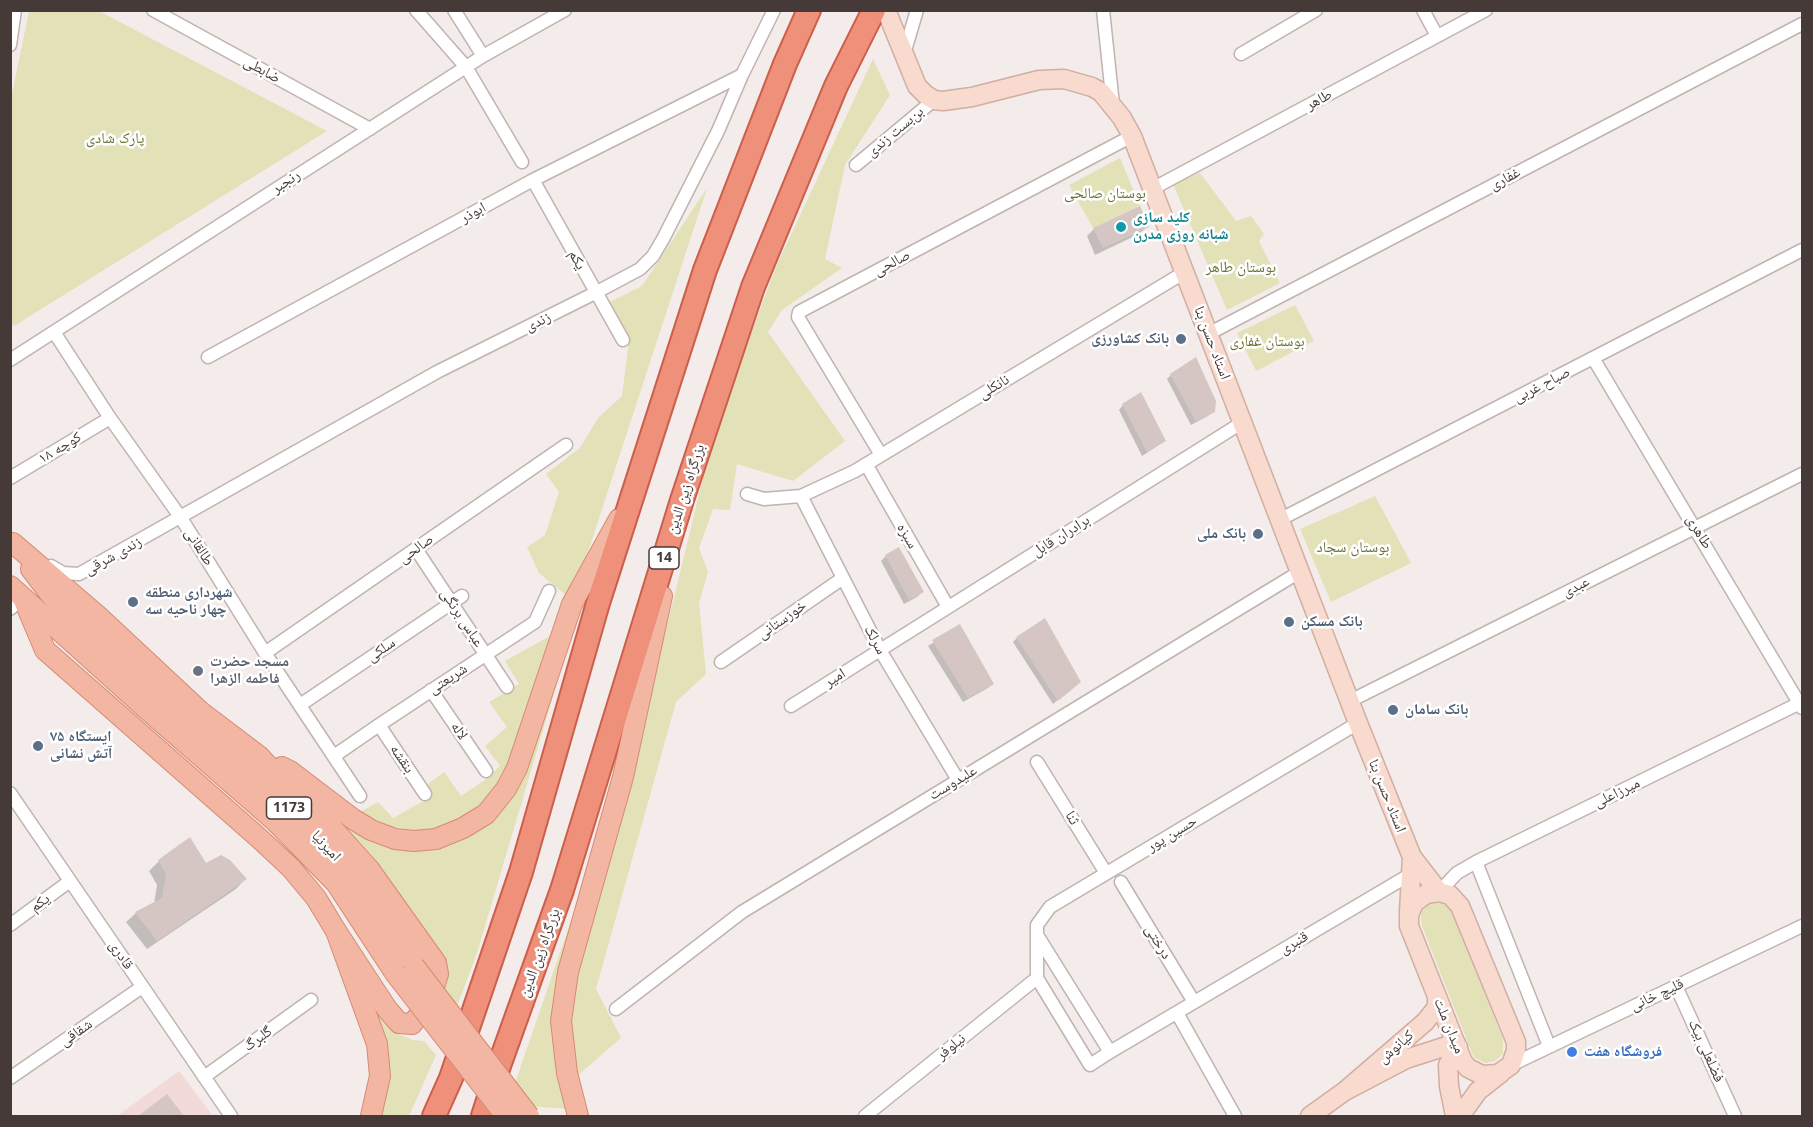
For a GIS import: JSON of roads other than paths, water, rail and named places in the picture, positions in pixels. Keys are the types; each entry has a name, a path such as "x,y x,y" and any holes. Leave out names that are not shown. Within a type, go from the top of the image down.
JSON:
{"highway":[{"path":"434,1116 451,1077 520,872 598,603 705,270 808,10"},
{"name":"بزرگراه زین الدین","path":"483,1116 562,890 682,500 753,287 836,86 874,10"}],"main road":[{"path":"886,10 917,86 934,100"},
{"name":"استاد حسن بنا","path":"934,100 972,97 1026,82 1052,78 1076,81 1092,87 1101,92 1113,105 1132,136 1301,571 1412,866"},
{"path":"259,756 290,771 370,830 394,839 414,841 436,839 463,828 486,814 506,789 517,768 572,604 636,487"},
{"path":"578,1116 567,1073 561,1021 568,972 623,777 682,500"},
{"path":"12,542 97,615 201,712 259,756 345,840 369,869 436,963 438,974 429,1003 412,1024 399,1023 387,1009 316,898 291,868 45,650 15,598"},
{"name":"امیرنیا","path":"12,542 50,594 131,683 336,883 395,973 506,1116"},
{"name":"امیرنیا","path":"15,598 256,778 320,838 350,873 414,966 529,1116"},
{"path":"1412,866 1439,892"},
{"name":"میدان ملت","path":"1412,866 1410,931 1463,1062 1474,1073 1490,1076 1508,1068"},
{"path":"1409,915 1414,903 1426,894 1439,892 1450,895 1460,906 1516,1042 1516,1050 1508,1068 1478,1091 1460,1116"},
{"path":"336,931 377,1044 380,1076 371,1116"},
{"name":"کیانوش","path":"1310,1116 1345,1091 1425,1022 1437,1007 1437,997"},
{"path":"1455,1116 1449,1086 1449,1065 1457,1045"},
{"name":"کیانوش","path":"1345,1091 1406,1059 1457,1045"}],"street":[{"path":"10,45 15,10"},
{"name":"ضابطی","path":"153,10 370,129"},
{"path":"416,10 466,67 522,162"},
{"path":"454,10 483,56"},
{"name":"رنجبر","path":"10,360 483,56 565,10"},
{"name":"زندی","path":"181,518 422,380 640,269 654,256 718,131 774,10"},
{"path":"903,55 917,10"},
{"path":"1103,10 1113,105"},
{"path":"1241,54 1316,10"},
{"path":"1423,10 1437,36"},
{"name":"طاهر","path":"1152,189 1486,10"},
{"name":"غفاری","path":"1208,334 1803,24"},
{"name":"ابوذر","path":"208,357 533,180 742,75"},
{"name":"بن‌بست زندی","path":"856,165 934,100"},
{"name":"صالحی","path":"881,455 798,317 799,312 1132,136"},
{"name":"یکم","path":"533,180 623,340"},
{"name":"صباح غربی","path":"1281,519 1803,250"},
{"name":"نانکلی","path":"801,496 866,464 1185,272"},
{"name":"طالقانی","path":"54,332 110,418 181,518 265,652 360,796"},
{"name":"طاهری","path":"1593,358 1802,704"},
{"name":"کوچه ۱۸","path":"10,478 110,418"},
{"name":"برادران قابل","path":"880,650 1243,422"},
{"name":"صالحی","path":"265,652 566,445"},
{"name":"سبزه","path":"866,464 948,607"},
{"name":"عبدی","path":"1350,700 1803,474"},
{"path":"747,494 764,499 801,496"},
{"name":"سرلک","path":"801,496 880,650 958,780"},
{"name":"زندی شرقی","path":"12,542 63,573 79,574 181,518"},
{"name":"عباس برنگی","path":"416,549 457,599 486,654 507,687"},
{"name":"علیدوست","path":"616,1009 742,912 1301,571"},
{"name":"خوزستانی","path":"721,662 843,578"},
{"name":"شریعتی","path":"334,756 535,622 549,591"},
{"name":"سلکی","path":"300,705 457,599"},
{"name":"امیر","path":"791,705 880,650"},
{"name":"لاله","path":"431,690 486,771"},
{"name":"میرزاعلی","path":"1439,892 1457,873 1476,862 1802,704"},
{"name":"حسین پور","path":"1037,978 1037,925 1050,908 1358,723"},
{"name":"بنقشه","path":"379,725 425,794"},
{"name":"ثنا","path":"1037,762 1106,873"},
{"name":"قادری","path":"10,793 231,1116"},
{"path":"1476,862 1549,1046"},
{"name":"قنبری","path":"1037,978 1090,1065 1412,866"},
{"name":"یکم","path":"10,925 70,881"},
{"name":"درختی","path":"1121,882 1194,1002"},
{"name":"قلیچ خانی","path":"1508,1068 1549,1046 1803,926"},
{"path":"1036,934 1110,1052"},
{"name":"نیلوفر","path":"865,1116 1037,978"},
{"name":"فضلعلی بیک","path":"1677,986 1735,1116"},
{"name":"شقاقی","path":"10,1078 142,987"},
{"name":"گلبرگ","path":"204,1077 312,1000"},
{"path":"1177,1013 1235,1116"}],"place":[{"name":"کلید سازی شبانه روزی مدرن","path":"1121,227"},
{"name":"بانک کشاورزی","path":"1181,339"},
{"name":"بانک ملی","path":"1258,534"},
{"name":"شهرداری منطقه چهار ناحیه سه","path":"133,602"},
{"name":"بانک مسکن","path":"1289,622"},
{"name":"مسجد حضرت فاطمه الزهرا","path":"198,671"},
{"name":"بانک سامان","path":"1393,710"},
{"name":"ایستگاه ۷۵ آتش نشانی","path":"38,746"},
{"name":"فروشگاه هفت","path":"1572,1052"}],"park label":[{"name":"پارک شادی","path":"115,139"},
{"name":"بوستان صالحی","path":"1105,194"},
{"name":"بوستان طاهر","path":"1241,268"},
{"name":"بوستان غفاری","path":"1267,342"},
{"name":"بوستان سجاد","path":"1353,548"}]}
